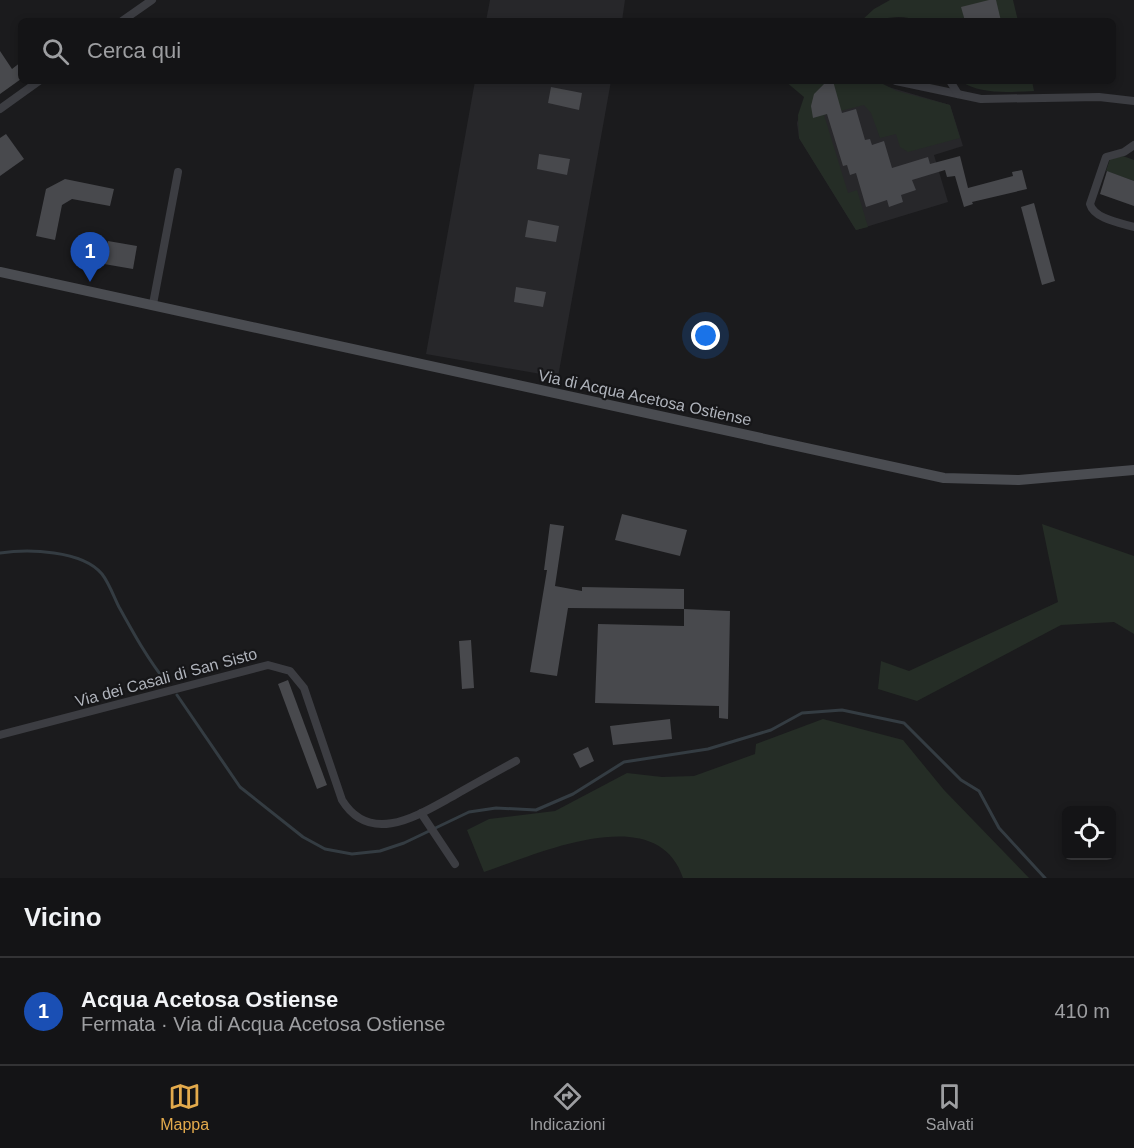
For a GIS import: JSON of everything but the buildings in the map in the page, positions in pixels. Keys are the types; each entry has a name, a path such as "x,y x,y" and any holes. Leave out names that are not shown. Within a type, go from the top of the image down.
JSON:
{"street":[{"path":"127,18 152,0"},
{"path":"0,109 35,84"},
{"path":"907,84 981,99 1099,97 1134,101"},
{"path":"952,84 958,94"},
{"path":"1134,145 1125,152 1106,157 1090,204 1092,211 1098,215 1134,227"},
{"path":"153,304 178,172"},
{"name":"Via di Acqua Acetosa Ostiense","path":"0,272 944,478 1000,481 1134,470"},
{"path":"0,281 19,276"},
{"name":"Via dei Casali di San Sisto","path":"0,735 256,667 279,666 290,671 304,688 339,792 351,812 364,820 380,824 405,820 516,761"},
{"path":"421,813 454,864"}],"shaded area":[{"path":"490,0 625,0 622,18 487,18"},
{"path":"890,0 1013,0 1017,18 864,18"},
{"path":"474,84 610,84 558,377 426,354"},
{"path":"789,84 883,84 897,91 950,105 960,138 908,152 900,147 896,134 880,138 871,113 864,105 824,115 848,193 857,190 868,227 856,230 799,138 798,115 804,97"},
{"path":"855,84 878,84 950,105 963,146 934,155 948,202 856,230 799,138 797,123 806,95"},
{"path":"966,84 1033,84 1034,91 986,91"},
{"path":"1123,156 1134,160 1134,181 1106,171 1110,159"},
{"path":"1042,524 1134,556 1134,634 1114,622 1061,625 917,701 878,689 881,661 909,671 1058,602"},
{"path":"823,719 903,740 944,790 1029,878 683,878 669,854 648,841 622,836 563,845 484,872 467,830 489,819 555,811 627,773 662,777 694,776 755,754 756,744"}],"waterway":[{"path":"0,553 25,551 54,553 82,560 93,566 105,578 135,636 166,682"},
{"path":"177,695 240,787 303,837 325,849 352,854 380,851 404,843 469,812 496,808 536,810 573,794 624,762 708,749 771,730 802,713 842,710 904,723 961,780 979,791 999,828 1045,878"}],"place":[{"name":"Acqua Acetosa Ostiense","path":"90,282"}]}
